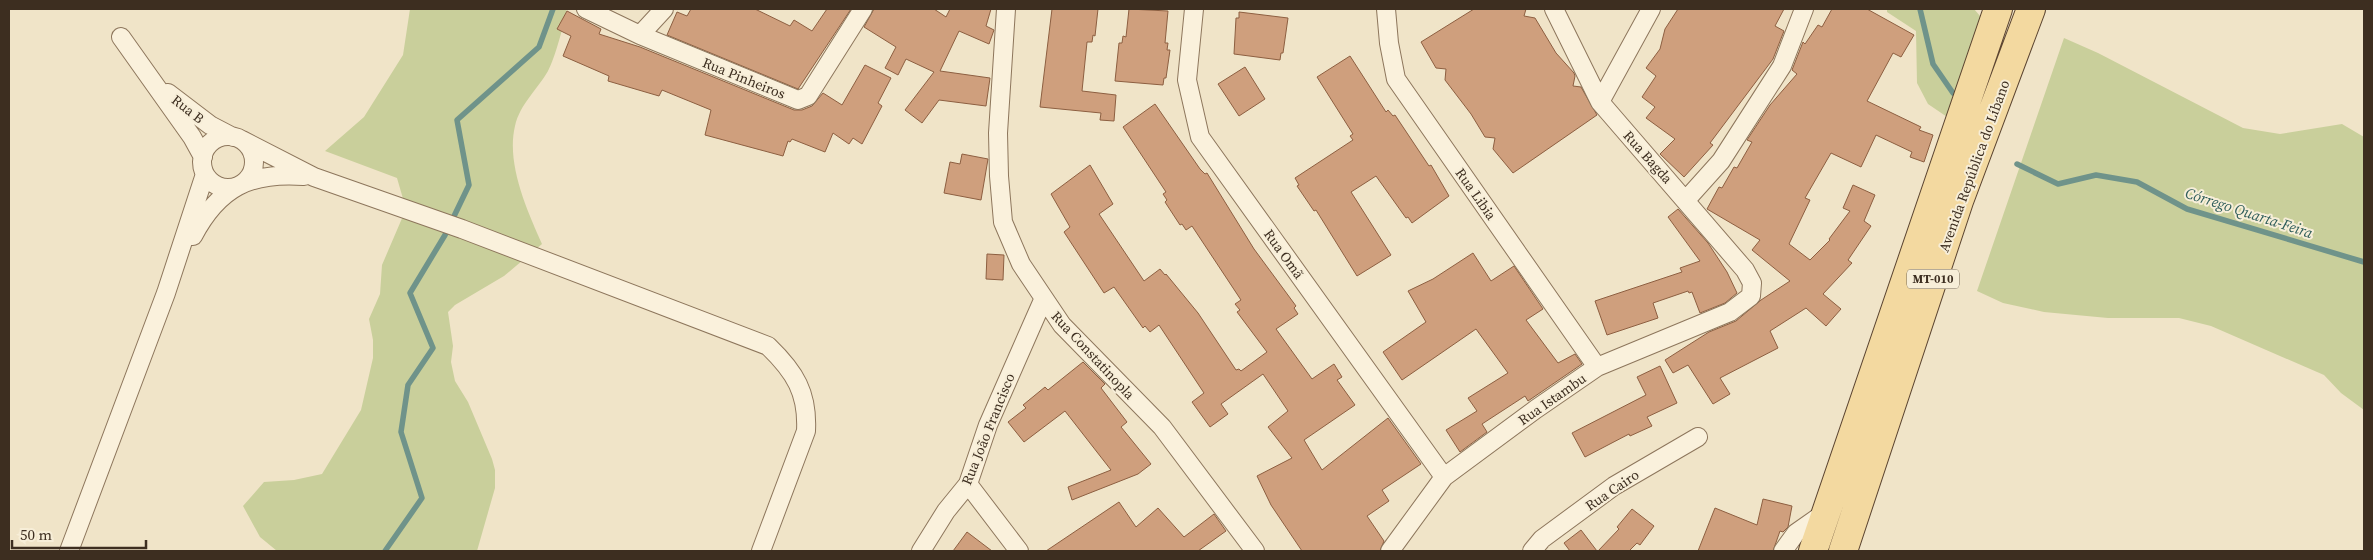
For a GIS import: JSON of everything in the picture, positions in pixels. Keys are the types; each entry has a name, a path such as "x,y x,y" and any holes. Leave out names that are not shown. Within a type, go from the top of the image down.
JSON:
{"main road":[{"name":"Avenida República do Líbano","path":"1814,551 1998,9"},
{"name":"Avenida República do Líbano","path":"1842,551 1959,202 2031,9"}],"street":[{"name":"Rua Pinheiros","path":"586,9 640,36 798,100 808,96 863,9"},
{"path":"640,36 664,9"},
{"name":"Rua Constatinopla","path":"1006,9 998,133 1003,222 1021,264 1043,300 1062,325 1172,440 1255,551"},
{"name":"Rua Omã","path":"1194,9 1187,80 1200,136 1444,477"},
{"name":"Rua Libia","path":"1386,9 1389,43 1396,79 1597,367"},
{"name":"Rua Bagda","path":"1554,9 1600,102 1750,276 1752,283 1751,296"},
{"path":"1600,102 1651,9"},
{"path":"1686,200 1721,161 1782,66 1804,9"},
{"name":"Rua B","path":"121,37 192,137 204,166"},
{"name":"Rua B","path":"147,74 210,125 314,177"},
{"path":"69,551 166,293 211,143 218,139 238,139 252,153 254,162 248,178 218,201 200,223 166,293"},
{"path":"204,166 210,180 224,188 242,184 266,175 314,177 462,229 755,339 768,346 784,361 796,380 804,399 806,431 761,551"},
{"name":"Rua Istambu","path":"1390,551 1444,477 1597,367 1730,312 1751,296"},
{"name":"Rua João Francisco","path":"921,551 946,511 968,484 988,425 1043,300"},
{"name":"Rua Cairo","path":"1532,551 1542,539 1614,486 1698,437"},
{"path":"968,484 1019,551"},
{"path":"1783,551 1796,533 1827,512"}],"green space":[{"path":"410,9 567,9 551,65 517,118 513,141 513,156 524,202 542,244 504,276 455,305 448,312 453,346 451,362 455,381 468,402 492,459 495,470 495,488 477,551 277,551 260,537 243,506 264,482 294,480 322,474 361,410 373,358 373,340 369,319 380,294 382,265 406,209 397,178 325,151 364,117 403,55"},
{"path":"1887,9 1974,9 1987,24 1956,123 1928,104 1917,83 1916,31 1887,12"},
{"path":"2064,38 2098,53 2243,128 2280,134 2342,124 2364,137 2364,410 2341,393 2324,375 2211,326 2179,318 2108,318 2044,312 2003,303 1977,291"}],"building":[{"path":"691,9 755,9 790,26 794,20 812,31 827,9 851,9 798,89 667,35 677,12 687,16"},
{"path":"874,9 934,9 946,17 950,9 991,9 986,26 994,30 989,44 959,31 940,71 990,78 986,106 939,100 922,123 905,110 934,72 906,59 898,75 885,68 896,47 864,27"},
{"path":"1052,9 1098,9 1095,36 1093,35 1092,42 1087,42 1082,91 1116,95 1114,121 1100,120 1101,113 1040,107"},
{"path":"1129,9 1168,11 1165,43 1168,43 1167,50 1170,50 1166,78 1164,78 1163,85 1115,81 1119,43 1122,43 1123,36 1126,37"},
{"path":"1474,9 1526,9 1524,16 1535,18 1556,53 1574,73 1573,86 1581,87 1597,115 1513,173 1493,149 1495,138 1485,137 1471,114 1445,80 1446,69 1436,68 1421,42"},
{"path":"1678,9 1784,9 1775,26 1784,31 1773,59 1710,143 1713,145 1684,177 1660,154 1675,139 1646,118 1655,107 1642,97 1656,76 1646,68 1660,49 1665,29"},
{"path":"1832,9 1867,9 1914,35 1901,57 1893,53 1867,101 1921,127 1919,130 1933,135 1924,162 1910,157 1912,152 1876,135 1861,167 1831,153 1805,198 1810,200 1789,244 1810,260 1830,240 1850,211 1843,208 1853,185 1875,195 1864,221 1871,226 1848,260 1852,263 1823,294 1841,309 1826,326 1806,308 1770,331 1778,348 1720,378 1730,394 1713,404 1688,365 1673,373 1665,360 1709,332 1736,321 1761,300 1790,281 1752,250 1760,240 1707,209 1719,187 1722,188 1734,167 1737,168 1752,142 1747,140 1770,105 1797,74 1792,70 1803,42 1805,44 1818,25 1822,27"},
{"path":"567,11 601,29 599,34 640,47 794,110 802,110 812,106 823,93 842,105 865,65 891,78 878,103 882,106 862,144 853,138 849,144 833,133 825,152 792,139 790,142 788,141 783,156 705,135 711,110 662,90 659,96 608,81 609,76 563,56 571,36 557,29"},
{"path":"1239,12 1288,18 1283,53 1281,53 1280,60 1234,54 1236,18 1239,18"},
{"path":"1350,56 1386,112 1388,110 1393,116 1395,115 1429,166 1431,165 1449,196 1412,223 1408,217 1406,218 1376,176 1351,192 1391,255 1357,276 1316,210 1314,211 1297,186 1299,185 1295,178 1353,140 1350,136 1353,134 1317,77"},
{"path":"1245,67 1265,99 1239,116 1218,84"},
{"path":"1155,104 1200,169 1205,174 1207,173 1254,249 1296,306 1294,308 1298,314 1276,329 1312,379 1334,364 1342,377 1337,380 1355,405 1304,440 1322,470 1388,418 1421,464 1382,490 1389,501 1367,516 1384,541 1380,551 1302,551 1271,505 1257,476 1292,458 1268,427 1288,411 1263,374 1221,404 1228,414 1210,427 1192,402 1204,393 1159,325 1150,332 1145,326 1143,328 1114,287 1104,293 1064,232 1070,227 1051,194 1090,165 1113,204 1099,214 1144,281 1160,269 1166,274 1198,313 1236,370 1239,369 1241,371 1267,352 1237,312 1240,310 1235,304 1241,300 1192,226 1186,230 1182,224 1180,225 1165,202 1167,200 1163,194 1166,192 1123,127"},
{"path":"962,154 988,159 981,200 944,193 950,162 960,164"},
{"path":"1678,209 1708,243 1727,272 1737,293 1725,303 1700,313 1692,292 1689,293 1688,291 1653,303 1658,318 1607,335 1595,301 1682,272 1680,268 1700,261 1668,217"},
{"path":"1473,253 1491,281 1514,266 1543,309 1526,320 1558,363 1575,354 1582,364 1528,401 1525,396 1482,424 1487,432 1460,452 1446,430 1477,411 1468,398 1508,373 1476,329 1402,380 1383,352 1426,322 1408,291 1433,279"},
{"path":"987,254 1004,255 1003,280 986,279"},
{"path":"1083,362 1105,384 1101,388 1127,422 1121,427 1151,464 1138,474 1072,500 1068,487 1111,470 1065,411 1024,442 1008,422 1026,408 1023,405 1045,387 1048,390"},
{"path":"1660,366 1677,403 1647,417 1652,426 1630,436 1629,434 1585,457 1572,433 1646,395 1637,377"},
{"path":"1763,499 1792,506 1788,527 1783,532 1780,531 1773,551 1698,551 1715,508 1757,525"},
{"path":"1119,502 1136,527 1158,508 1184,537 1214,514 1226,531 1198,551 1046,551"},
{"path":"1632,509 1654,526 1640,545 1637,543 1629,551 1598,551 1619,529 1617,527"},
{"path":"1581,530 1597,551 1570,551 1564,543"},
{"path":"967,532 992,551 953,551"}],"waterway":[{"name":"Córrego Quarta-Feira","path":"385,551 422,498 401,432 408,385 433,348 410,293 445,235 469,185 457,120 539,47 553,9"},
{"name":"Córrego Quarta-Feira","path":"1920,9 1933,64 1953,93"},
{"name":"Córrego Quarta-Feira","path":"2017,164 2058,184 2096,175 2137,182 2187,209 2364,262"}]}
